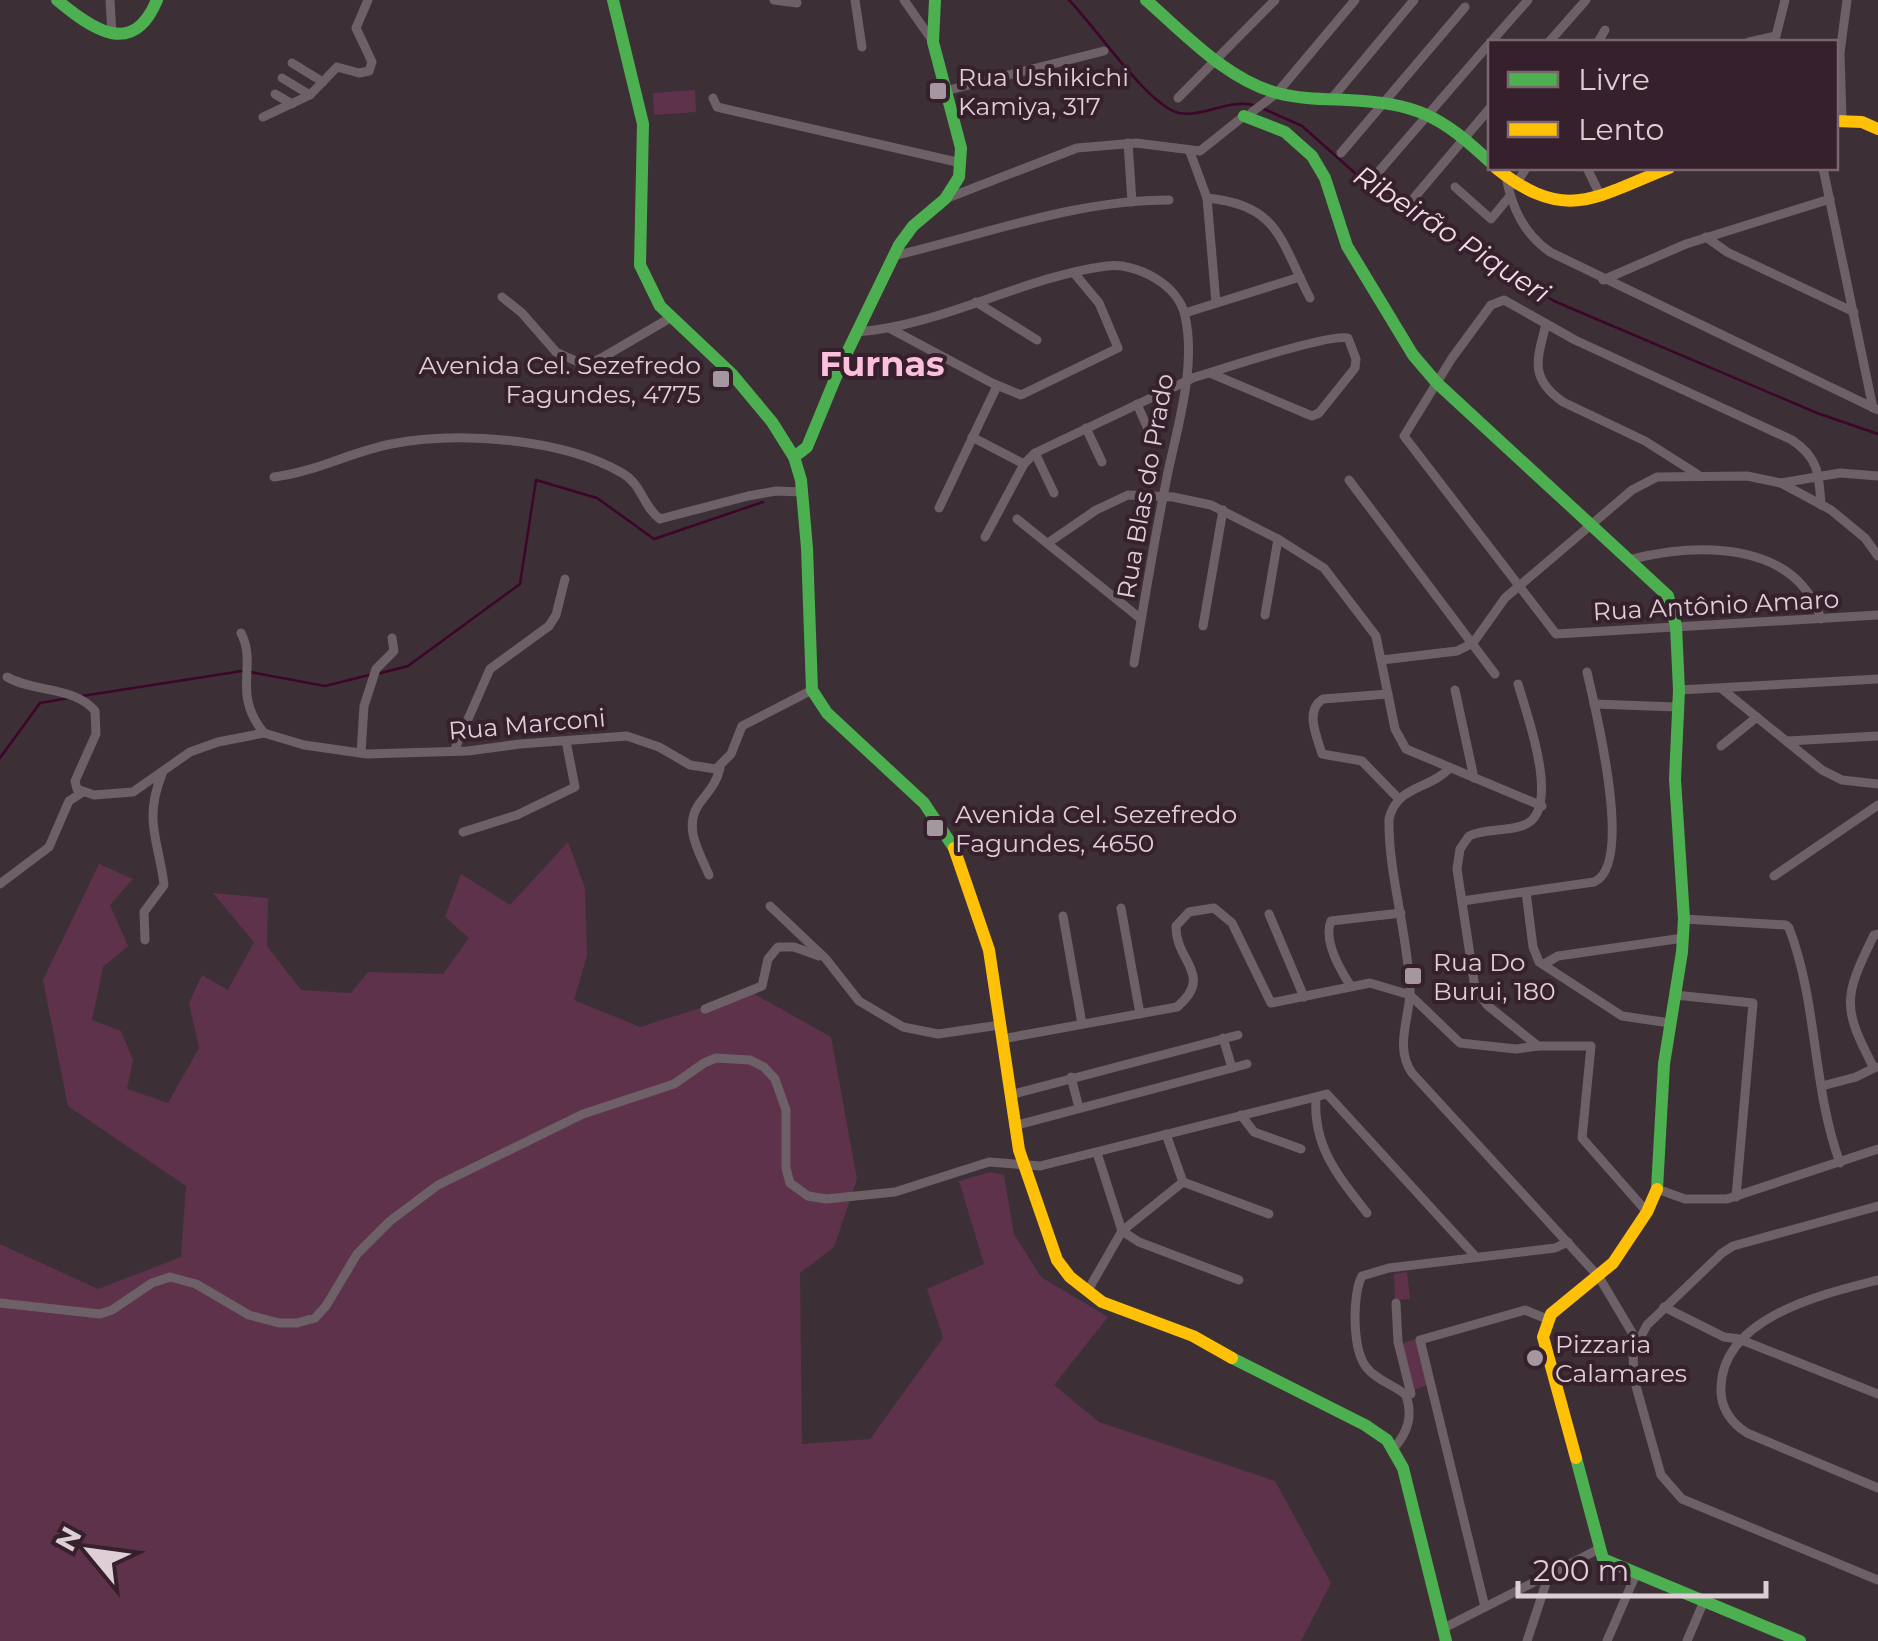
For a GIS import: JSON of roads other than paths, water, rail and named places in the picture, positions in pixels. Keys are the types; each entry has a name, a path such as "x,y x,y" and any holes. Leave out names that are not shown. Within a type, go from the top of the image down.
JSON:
{"main road":[{"path":"57,0 112,34 140,30 157,0"},
{"path":"613,0 643,124 638,238 640,265 647,284 670,318 732,374 792,453 802,486"},
{"path":"934,0 933,42 961,148 961,163 954,189 913,226 892,256 808,441 802,486 812,690 827,713 924,803 957,852 989,950 1023,1166 1057,1260 1087,1292 1121,1310 1194,1336 1274,1382 1378,1432 1394,1448 1403,1468 1445,1634"},
{"path":"1146,0 1236,74 1277,92 1382,103 1428,114 1488,160"},
{"path":"1248,114 1285,132 1312,156 1324,178 1347,246 1412,355 1668,596 1676,626 1675,779 1684,919 1662,1090 1657,1189 1622,1250 1599,1277 1547,1319 1543,1337 1598,1549 1608,1563 1800,1641"},
{"path":"1839,120 1862,122 1878,129"},
{"path":"1507,182 1540,200 1563,204 1600,195 1662,170"},
{"path":"792,453 808,441"}],"street":[{"path":"110,0 112,34"},
{"path":"264,117 310,95 336,67 364,73 371,67 356,28 368,0"},
{"path":"774,0 797,3"},
{"path":"855,0 862,47"},
{"path":"904,0 933,42"},
{"path":"1178,98 1275,0"},
{"path":"945,200 1062,152 1128,143 1190,152 1204,150 1277,92 1356,0"},
{"path":"1332,98 1414,0"},
{"path":"1494,40 1528,0"},
{"path":"1551,40 1586,0"},
{"path":"1764,40 1776,36 1786,0"},
{"path":"1839,120 1846,0"},
{"path":"1341,153 1465,7"},
{"path":"1599,40 1606,30"},
{"path":"1374,177 1488,46"},
{"path":"945,92 1104,51"},
{"path":"292,63 323,82"},
{"path":"282,78 310,95"},
{"path":"274,94 292,104"},
{"path":"713,98 717,107 961,163"},
{"path":"1413,199 1488,110"},
{"path":"1128,143 1132,202"},
{"path":"1190,152 1207,198 1216,303"},
{"path":"1588,170 1600,195"},
{"path":"1823,170 1876,409"},
{"path":"1455,187 1491,219 1507,182"},
{"path":"1507,182 1519,218 1537,242 1603,280 1876,409"},
{"path":"1207,198 1265,215 1310,298"},
{"path":"892,256 1046,216 1168,200"},
{"path":"1603,280 1706,237 1830,200"},
{"path":"1706,237 1727,252 1854,312"},
{"path":"856,332 889,328 1074,273 1118,265 1141,271 1170,292 1185,314 1300,277"},
{"path":"889,328 1021,395 1118,348 1091,290 1074,273"},
{"path":"502,297 522,313 556,352 580,364 605,356 670,318"},
{"path":"1518,587 1404,436 1452,358 1498,300 1780,434 1809,454 1821,475 1822,505"},
{"path":"976,302 1037,340"},
{"name":"Rua Blas do Prado","path":"1134,663 1185,382 1185,314"},
{"path":"1546,324 1537,368 1551,393 1658,448 1700,476"},
{"path":"986,537 1024,464 1035,453 1086,428 1210,372 1342,336 1350,341 1356,359 1353,371 1320,413 1312,416 1210,372"},
{"path":"939,508 997,386"},
{"path":"1137,404 1151,436"},
{"path":"1086,428 1102,462"},
{"path":"274,477 390,444 461,437 552,448 612,468 635,483 650,510 660,519 802,486"},
{"path":"972,437 1024,464"},
{"path":"1035,453 1054,493"},
{"path":"1781,484 1840,473 1878,476"},
{"path":"1382,660 1457,651 1473,643 1491,614 1518,587 1647,480 1747,476 1781,484 1852,526 1878,556"},
{"path":"1349,480 1495,674"},
{"path":"1048,543 1120,497 1163,496 1223,510 1278,538 1324,568 1376,636 1395,730 1404,747 1542,806"},
{"path":"1203,626 1223,510"},
{"path":"1018,519 1142,618"},
{"path":"1265,615 1278,538"},
{"path":"1632,559 1723,550 1759,556 1786,570 1802,584 1821,618"},
{"path":"454,751 490,669 549,626 565,579"},
{"name":"Rua Antônio Amaro","path":"1518,587 1556,634 1878,614"},
{"path":"241,633 248,652 244,676 247,698 264,733"},
{"path":"361,753 364,706 378,665 392,654 392,638"},
{"path":"1462,902 1594,882 1606,872 1612,798 1587,672"},
{"path":"8,677 21,686 79,696 95,711 96,734 75,781 77,789 83,792"},
{"path":"1678,690 1878,679"},
{"path":"1518,684 1538,759 1542,806 1535,818 1524,825 1476,833 1464,843 1458,857 1469,963 1479,998 1538,1046"},
{"path":"1721,688 1834,777 1878,784"},
{"path":"709,876 691,824 696,809 717,780 742,726 812,690"},
{"path":"1455,690 1474,778"},
{"path":"1388,694 1323,700 1312,712 1322,754 1362,761 1398,798"},
{"path":"1594,704 1678,707"},
{"path":"1722,746 1757,716"},
{"name":"Rua Marconi","path":"83,792 116,796 133,792 182,756 264,733 304,745 361,753 454,751 636,737 690,765 720,768"},
{"path":"1788,741 1878,736"},
{"path":"464,832 546,804 575,787 566,741"},
{"path":"1450,768 1439,778 1398,798 1388,824 1410,994 1403,1033 1407,1066 1599,1277 1636,1342"},
{"path":"144,940 144,912 164,885 152,825 155,796 164,772"},
{"path":"0,884 49,847 65,808 83,792"},
{"path":"1774,876 1878,805"},
{"path":"1526,892 1534,956 1622,1016 1670,1023"},
{"path":"770,906 826,959 859,1001 903,1028 938,1034 1082,1024 1178,1007 1192,990 1194,976 1176,938 1176,926 1189,912 1214,908 1232,923 1271,1002 1370,983 1410,994 1460,1043 1516,1048 1591,1046 1582,1138 1647,1212"},
{"path":"1121,908 1140,1014"},
{"path":"1350,985 1328,933 1331,921 1401,912"},
{"path":"1269,914 1304,997"},
{"path":"1063,916 1082,1024"},
{"path":"1684,919 1786,926 1804,972 1813,1046 1840,1163"},
{"path":"1822,1086 1876,1067 1852,1026 1849,1004 1858,968 1877,934"},
{"path":"1544,964 1558,956 1682,938"},
{"path":"705,1009 762,986 768,959 778,947 794,947 826,959"},
{"path":"1675,995 1753,1003 1736,1198"},
{"path":"1010,1095 1238,1034"},
{"path":"1223,1038 1232,1068"},
{"path":"0,1303 100,1314 152,1283 170,1277 196,1284 229,1306 279,1323 315,1318 356,1254 390,1221 438,1185 582,1114 674,1084 716,1058 750,1060 775,1079 786,1110 786,1168 790,1183 808,1196 835,1200 934,1182 989,1162 1040,1166 1322,1096"},
{"path":"1014,1126 1247,1064"},
{"path":"1071,1077 1079,1108"},
{"path":"1322,1096 1476,1256"},
{"path":"1322,1096 1315,1119 1319,1138 1344,1184 1366,1213"},
{"path":"1241,1115 1254,1132 1301,1148"},
{"path":"1166,1134 1182,1182"},
{"path":"1657,1189 1707,1202 1736,1198 1878,1149"},
{"path":"1097,1152 1122,1231 1139,1242 1240,1280"},
{"path":"1182,1182 1269,1214"},
{"path":"1087,1292 1122,1231 1182,1182"},
{"path":"1878,1206 1733,1246 1664,1307 1636,1342 1631,1360 1646,1432 1661,1475 1674,1491 1708,1512 1878,1580"},
{"path":"1408,1394 1363,1363 1355,1311 1359,1280 1374,1270 1554,1248 1568,1242"},
{"path":"1878,1280 1794,1307 1738,1339 1726,1362 1720,1390 1726,1410 1738,1427 1760,1440 1878,1488"},
{"path":"1394,1448 1408,1426 1410,1412 1396,1303"},
{"path":"1664,1307 1724,1337 1878,1394"},
{"path":"1485,1607 1422,1338 1525,1310 1547,1319"},
{"path":"1408,1394 1430,1384"},
{"path":"1445,1634 1485,1607 1598,1549"},
{"path":"1527,1641 1549,1574"},
{"path":"1606,1641 1636,1574"},
{"path":"1687,1641 1704,1601"}],"waterway":[{"name":"Ribeirão Piqueri","path":"1069,0 1137,81 1166,107 1188,114 1237,104 1256,106"},
{"name":"Ribeirão Piqueri","path":"1264,109 1302,126 1356,174 1554,301 1817,413 1878,434"},
{"path":"377,674 408,666 520,584 536,480 597,498 654,539 763,502"},
{"path":"82,696 242,671"},
{"path":"250,672 325,686 369,675"},
{"path":"0,758 40,703 69,698"}],"place":[{"name":"Rua Ushikichi Kamiya, 317","path":"938,91"},
{"name":"Avenida Cel. Sezefredo Fagundes, 4775","path":"721,379"},
{"name":"Avenida Cel. Sezefredo Fagundes, 4650","path":"935,828"},
{"name":"Rua Do Burui, 180","path":"1413,976"},
{"name":"Pizzaria Calamares","path":"1535,1358"}],"district":[{"name":"Furnas","path":"882,364"}]}
